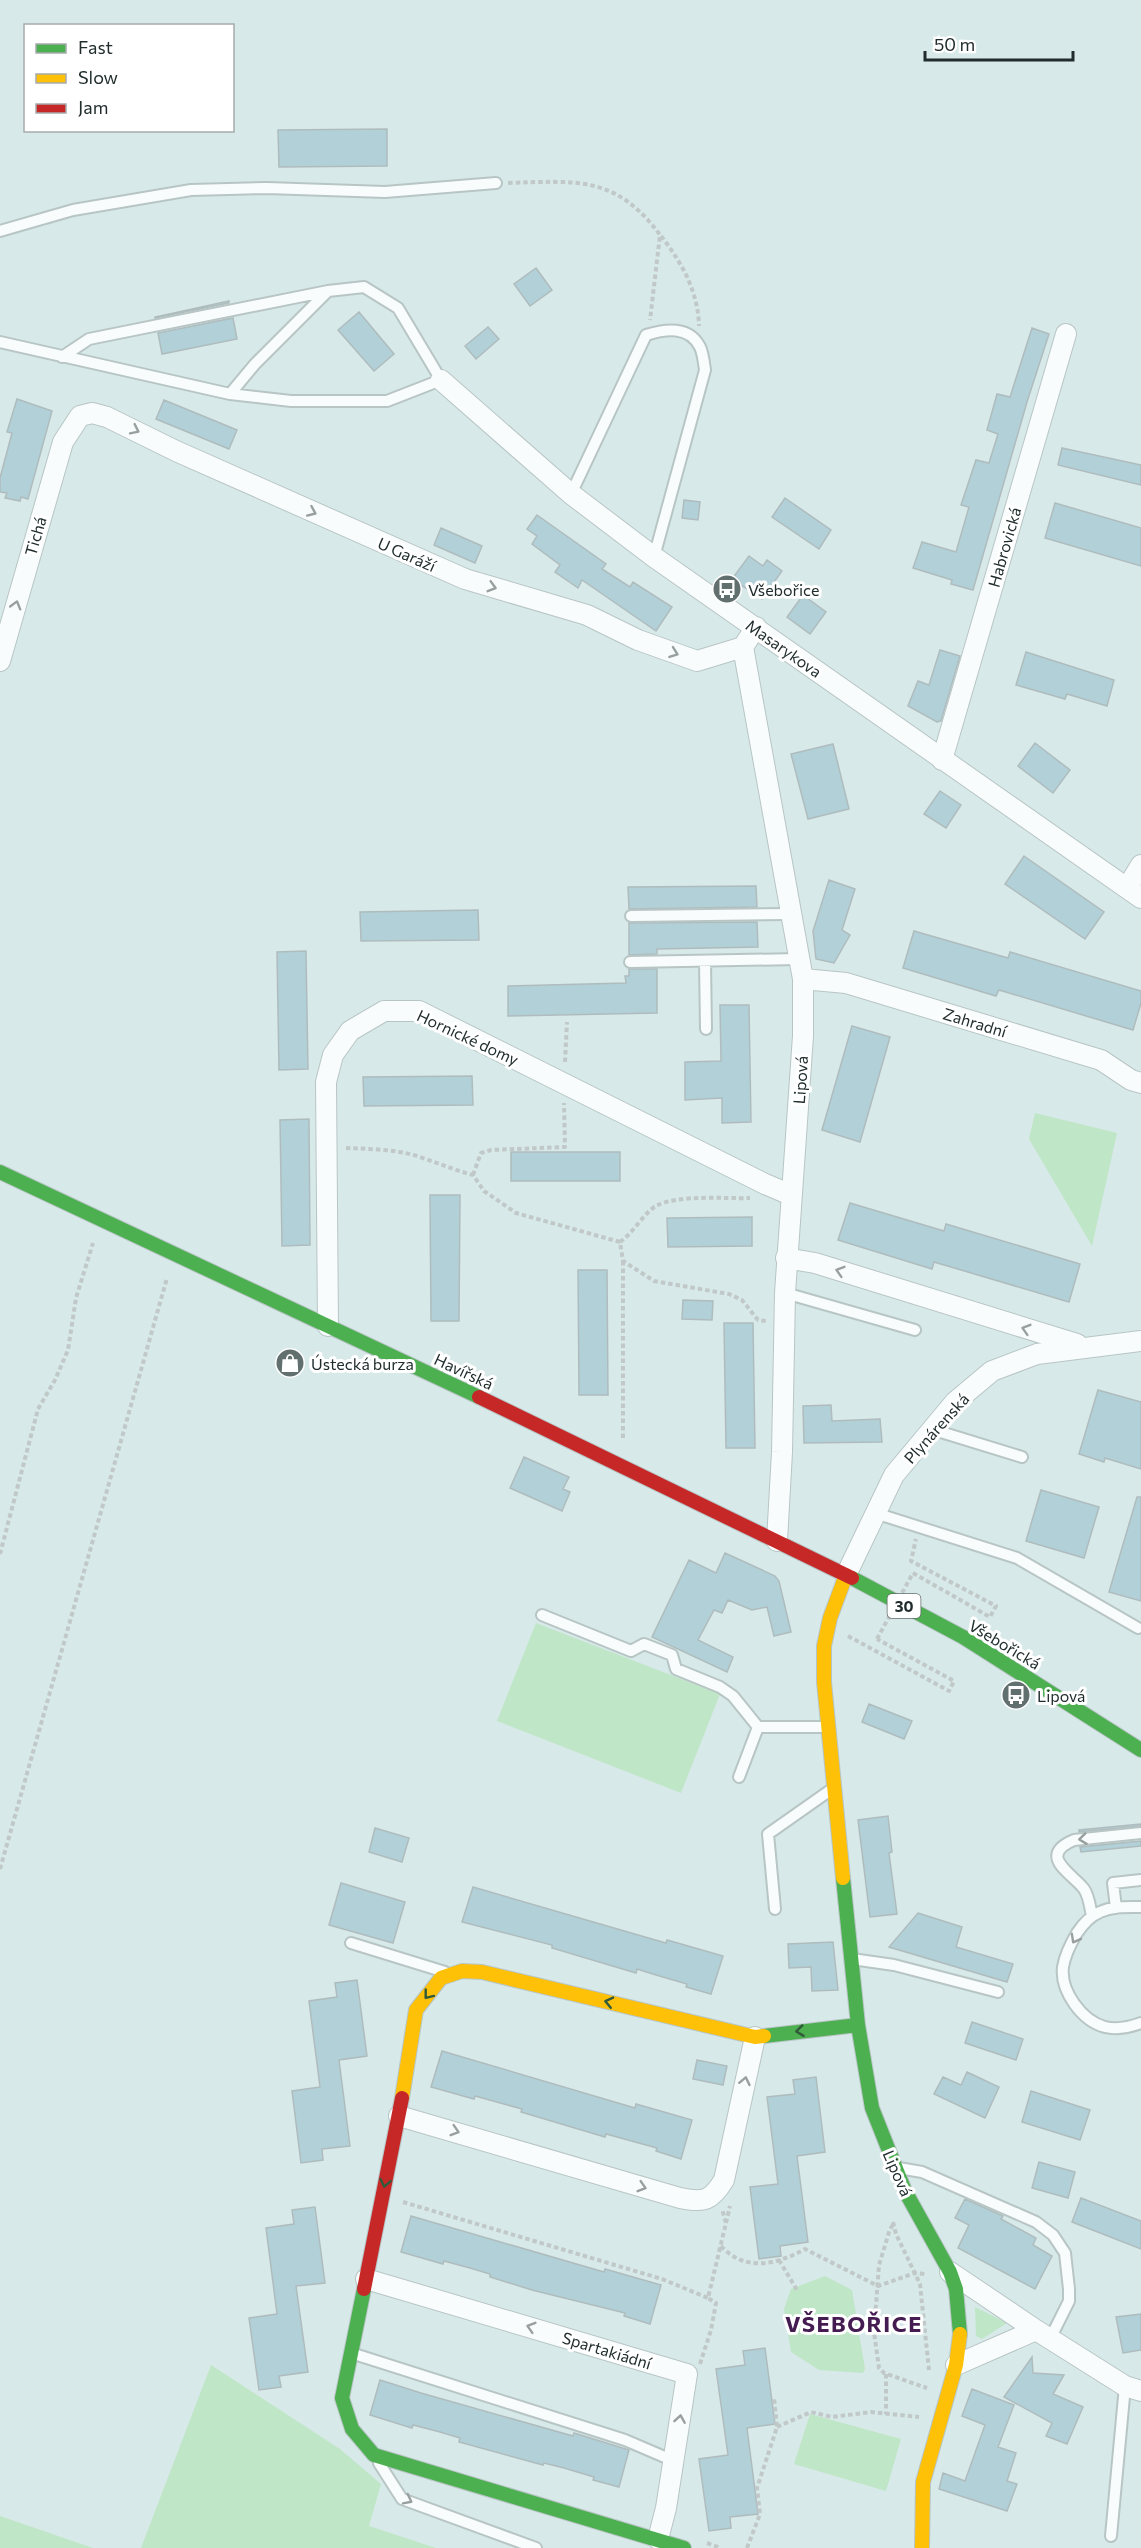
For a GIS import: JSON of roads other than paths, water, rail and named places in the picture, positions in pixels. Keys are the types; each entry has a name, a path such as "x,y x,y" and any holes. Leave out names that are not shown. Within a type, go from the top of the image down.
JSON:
{"street":[{"name":"Habrovická","path":"942,760 1066,334"},
{"name":"Masarykova","path":"441,380 571,494 654,557 1134,893"},
{"name":"U Garáží","path":"80,416 92,413 107,417 176,451 465,579 587,615 639,640 696,661 743,647"},
{"name":"Tichá","path":"0,661 63,442 80,416"},
{"path":"743,647 756,627"},
{"name":"Lipová","path":"743,647 803,979 803,1036 783,1322 782,1452 777,1541"},
{"path":"1134,893 1141,865"},
{"name":"Zahradní","path":"803,979 846,983 1101,1060 1131,1080 1141,1083"},
{"name":"Hornické domy","path":"328,1326 326,1082 333,1055 350,1031 384,1011 418,1011 791,1195"},
{"name":"Havířská","path":"0,1172 328,1326 846,1575"},
{"name":"Plynárenská","path":"786,1258 815,1263 1082,1346"},
{"name":"Plynárenská","path":"846,1575 894,1475 930,1429 955,1402 992,1371 1037,1353 1141,1341"},
{"name":"Lipová","path":"846,1575 830,1618 824,1646 828,1727 858,2025 872,2108 894,2167 950,2272 956,2289 960,2332 956,2365 923,2482 922,2548"},
{"name":"Všebořická","path":"846,1575 973,1643 1141,1750"},
{"path":"684,2548 374,2455 352,2429 342,2398 399,2116 416,2010 441,1978 462,1971 482,1972 755,2037 858,2025"},
{"path":"399,2116 680,2198 706,2200 724,2196 724,2180 755,2037"},
{"path":"950,2272 1043,2334 1133,2389"},
{"name":"Spartakiádní","path":"366,2279 687,2374 674,2460"},
{"path":"956,2365 1043,2334"},
{"path":"658,2539 674,2460"}],"lane":[{"path":"0,231 74,210 190,190 267,188 385,192 496,183"},
{"path":"0,342 62,357 230,394 291,401 387,401 441,380 398,308 364,287 328,291 89,339 62,357"},
{"path":"230,394 255,364 328,291"},
{"path":"571,494 646,335 667,328 689,334 700,347 705,370 654,557"},
{"path":"630,916 791,914"},
{"path":"630,962 799,959"},
{"path":"705,961 706,1029"},
{"path":"785,1293 915,1330"},
{"path":"930,1429 1022,1456"},
{"path":"875,1513 1017,1558 1138,1628"},
{"path":"542,1615 631,1651 644,1644 672,1655 676,1669 727,1691 758,1727"},
{"path":"758,1727 828,1727"},
{"path":"739,1777 758,1727"},
{"path":"775,1909 768,1834 835,1787"},
{"path":"1092,1916 1084,1889 1061,1868 1058,1856 1060,1850 1065,1844 1074,1840 1141,1833"},
{"path":"1116,1908 1113,1883 1141,1880"},
{"path":"1141,1907 1116,1908 1092,1916 1082,1926 1066,1955 1063,1978 1079,2010 1104,2027 1130,2027 1141,2023"},
{"path":"351,1943 451,1974"},
{"path":"852,1959 894,1965 998,1992"},
{"path":"894,2167 922,2172 1036,2222 1053,2235 1065,2253 1069,2301 1043,2334"},
{"path":"351,2353 625,2440 674,2460"},
{"path":"1111,2536 1133,2389"},
{"path":"374,2455 402,2499 536,2548"}],"place":[{"name":"Všebořice","path":"727,589"},
{"name":"Ústecká burza","path":"290,1363"},
{"name":"Lipová","path":"1016,1695"}],"district":[{"name":"VŠEBOŘICE","path":"854,2323"}]}
